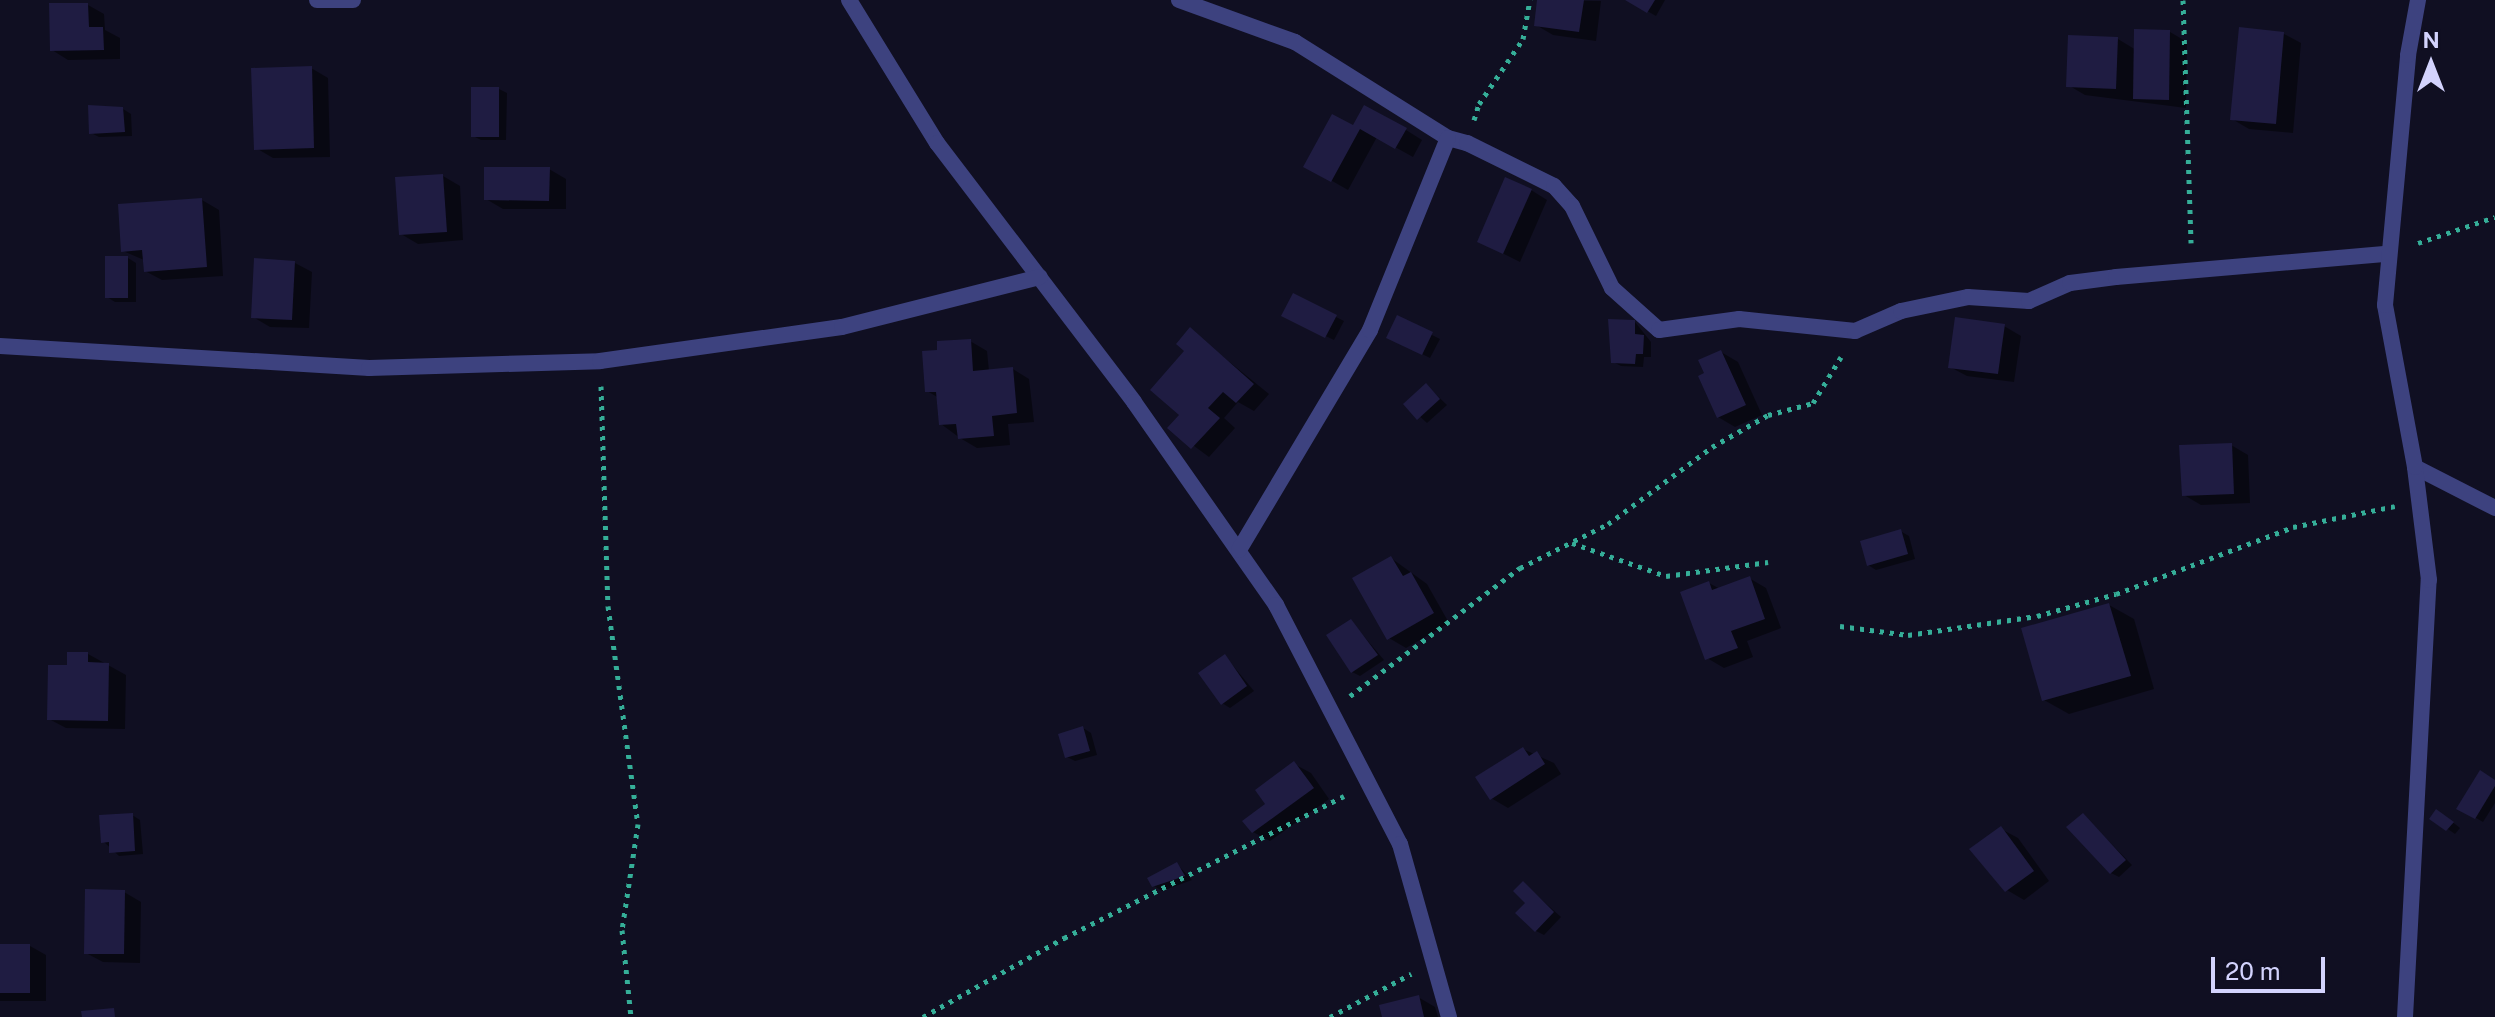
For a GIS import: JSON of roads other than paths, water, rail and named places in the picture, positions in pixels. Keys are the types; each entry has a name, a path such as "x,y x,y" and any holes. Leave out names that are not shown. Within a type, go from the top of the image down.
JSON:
{"street":[{"path":"317,0 353,0"},
{"path":"849,0 928,130 1040,277 1239,550 1334,709 1400,844 1449,1017"},
{"path":"1179,0 1295,42 1448,138 1467,143 1554,186 1572,206 1612,288 1659,330 1739,319 1855,331 1901,311 1968,297 2029,301 2070,283 2387,254"},
{"path":"2405,1017 2429,580 2415,467 2385,305 2387,254 2418,0"},
{"path":"1239,550 1370,330 1448,138"},
{"path":"0,346 369,368 600,361 842,327 1040,277"},
{"path":"2415,467 2495,508"}]}
